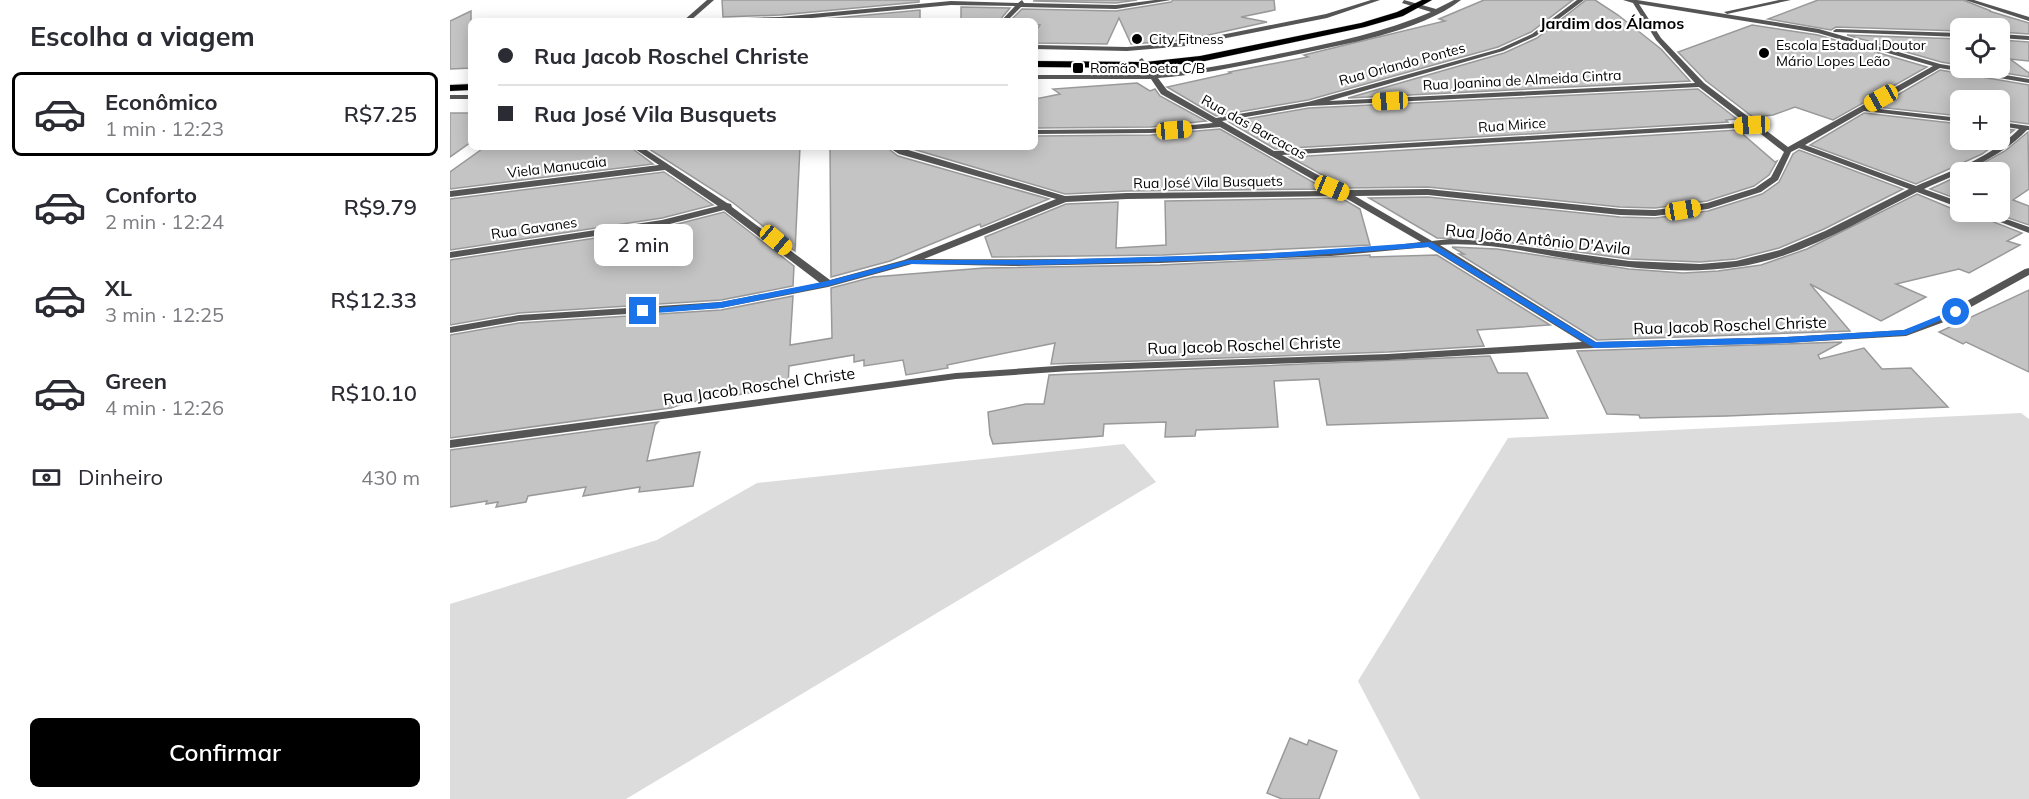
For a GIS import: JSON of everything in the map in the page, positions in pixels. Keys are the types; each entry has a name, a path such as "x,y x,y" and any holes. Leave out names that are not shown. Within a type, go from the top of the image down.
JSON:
{"main road":[{"path":"1038,64 1143,63 1229,54 1362,25 1419,6 1428,0"},
{"path":"1171,61 1355,20 1406,1"},
{"path":"1038,58 1143,63"},
{"path":"450,81 468,80"},
{"path":"450,88 468,87"}],"street":[{"path":"690,18 711,0"},
{"path":"886,0 887,8"},
{"path":"790,18 951,3 1116,7 1168,0"},
{"path":"1038,47 1127,49 1186,44 1327,16 1377,0"},
{"path":"1038,77 1153,77 1183,74 1355,39 1417,21 1458,0"},
{"name":"Rua Orlando Pontes","path":"1038,132 1151,131 1220,122 1309,104 1510,47 1544,29 1581,0"},
{"path":"1626,0 1820,31 1939,66 2029,81"},
{"path":"1721,14 1788,0"},
{"path":"1968,0 2029,19"},
{"path":"1406,1 1438,12"},
{"path":"1635,2 1658,39 1701,85 1788,151 1939,66"},
{"path":"1007,18 1021,3"},
{"path":"1820,31 1950,35"},
{"path":"2010,37 2029,38"},
{"path":"1171,61 1183,74"},
{"name":"Rua das Barcacas","path":"1143,63 1164,92 1431,244 1594,345"},
{"name":"Rua Joanina de Almeida Cintra","path":"1309,104 1701,85"},
{"path":"450,97 468,97"},
{"path":"1862,109 1950,119"},
{"name":"Rua Mirice","path":"1274,153 1752,125"},
{"path":"2010,125 2027,127"},
{"name":"Rua João Antônio D'Avila","path":"908,262 1036,263 1258,256 1448,242 1672,266 1712,267 1737,264 1759,259 1811,240 1878,210 1994,152 2027,127"},
{"path":"1798,145 1950,201"},
{"path":"641,150 776,240 828,284"},
{"path":"898,150 1065,199"},
{"name":"Rua José Vila Busquets","path":"450,330 519,318 721,305 828,284 908,262 1065,199 1127,196 1428,192 1620,212 1683,210 1708,206 1758,190 1775,178 1788,151"},
{"name":"Viela Manucaia","path":"450,194 667,167"},
{"name":"Rua Gavanes","path":"450,255 662,223 728,206"},
{"path":"2007,222 2029,230"},
{"name":"Rua Jacob Roschel Christe","path":"450,444 956,376 1082,368 1388,357 1594,345 1798,340 1906,333 1940,320 2029,272"}],"shaded area":[{"path":"2021,413 2029,419 2029,799 1420,799 1358,681 1508,438"},
{"path":"1124,444 1156,482 626,799 450,799 450,604 657,540 757,483"}],"building":[{"path":"722,0 919,0 919,2 780,15 723,17"},
{"path":"1137,0 1116,3 1033,1"},
{"path":"1173,0 1274,0 1275,10 1241,17 1267,22 1186,40 1131,44 1119,18 1107,44 1038,43 1040,25 1038,25 1038,18 1013,18 1022,9 1116,11"},
{"path":"1484,0 1573,0 1531,32 1498,47 1308,100 1216,116 1167,87 1308,57 1304,55 1445,21 1439,19"},
{"path":"1586,0 1595,0 1618,15 1661,49 1690,81 1348,98 1504,53 1537,38"},
{"path":"1818,0 1963,0 1991,11 1989,11 2029,23 2029,34 2010,33 2010,18 1950,18 1950,31 1836,27 1831,30 1768,19"},
{"path":"961,7 1010,8 1002,18 961,18"},
{"path":"920,10 920,18 836,18"},
{"path":"471,11 471,18 468,18 468,68 450,69 450,21"},
{"path":"1752,25 1818,35 1927,67 1833,120 1795,107 1773,115 1753,117 1706,81 1678,52"},
{"path":"1847,35 1950,39 1950,63"},
{"path":"2010,41 2029,42 2029,61 2010,59"},
{"path":"2010,59 2029,73 2029,77 2010,74"},
{"path":"1940,70 1950,72 1950,78 1987,78 2029,85 2029,124 2010,121 2010,90 1950,90 1950,115 1877,107"},
{"path":"1137,83 1150,91 1155,89 1160,96 1206,121 1151,127 1038,128 1038,98 1060,94 1053,89"},
{"path":"1698,89 1737,119 1726,120 1728,122 1275,149 1229,122 1309,108"},
{"path":"450,113 468,113 468,144 450,157"},
{"path":"1864,113 1950,123 1950,150 1987,150 1964,162 1950,162 1950,169 1916,184 1810,145"},
{"path":"1220,129 1325,189 1127,191 1065,194 916,150 1038,150 1038,136 1151,135"},
{"path":"1738,130 1775,162 1777,161 1769,175 1754,186 1707,201 1655,208 1620,207 1428,187 1346,188 1290,157"},
{"path":"2028,132 2029,189 2013,200 2029,206 2029,225 2010,218 2010,162 1985,162 2010,150 2010,147"},
{"path":"481,150 634,150 653,164 450,189 450,172"},
{"path":"651,150 800,150 795,251 732,202"},
{"path":"830,150 890,150 898,156 1049,199 890,261 831,277"},
{"path":"1799,150 1903,189 1824,229 1779,248 1736,259 1700,262 1629,259 1485,239 1437,238 1369,198 1428,197 1620,217 1655,218 1708,211 1762,194 1779,182 1793,154"},
{"path":"664,172 713,205 662,218 450,250 450,199"},
{"path":"1950,180 1950,196 1930,189"},
{"path":"1917,194 1950,208 1950,222 1994,222 2022,233 2007,241 2020,245 1969,273 1959,269 1896,284 1926,297 1881,321 1810,284 1850,331 1597,340 1459,254 1464,254 1452,247 1497,249 1629,269 1683,273 1761,265 1807,249"},
{"path":"1341,198 1360,209 1370,245 1163,255 992,257 985,237 1066,204 1118,202 1116,248 1166,245 1165,201"},
{"path":"724,212 794,266 793,286 721,300 519,313 450,325 450,260 662,228"},
{"path":"1370,255 1370,257 1437,255 1550,325 1477,330 1484,346 1388,352 1051,364 1055,343 947,365 948,368 906,375 903,360 864,366 864,360 854,362 854,355 789,366 788,387 685,403 671,408 450,438 450,335 519,323 721,310 793,296 790,345 832,338 831,288 873,277 984,268 1160,265"},
{"path":"2029,290 2029,372 1966,342 1963,344 1939,332"},
{"path":"1842,342 1818,355 1820,359 1864,348 1882,369 1911,368 1948,407 1640,418 1639,415 1607,414 1577,351"},
{"path":"1490,356 1498,373 1527,373 1548,418 1327,425 1319,379 1274,381 1278,427 1196,430 1195,436 1165,437 1166,422 1104,424 1103,436 993,444 990,435 988,412 1026,404 1044,404 1049,375"},
{"path":"658,422 655,425 647,461 700,452 693,486 639,492 640,487 583,496 586,487 528,496 526,502 496,507 498,502 486,504 487,501 450,507 450,450"},
{"path":"1290,738 1307,745 1309,740 1337,751 1319,799 1282,799 1267,793"}],"place":[{"name":"City Fitness","path":"1137,39"},
{"name":"Escola Estadual Doutor Mário Lopes Leão","path":"1764,53"},
{"name":"Romão Boeta C/B","path":"1078,68"}],"district":[{"name":"Jardim dos Álamos","path":"1612,23"}],"route":[{"path":"643,311 721,305 828,284 908,262 1036,263 1258,256 1431,244 1594,345 1786,340 1906,333 1956,312"}]}
